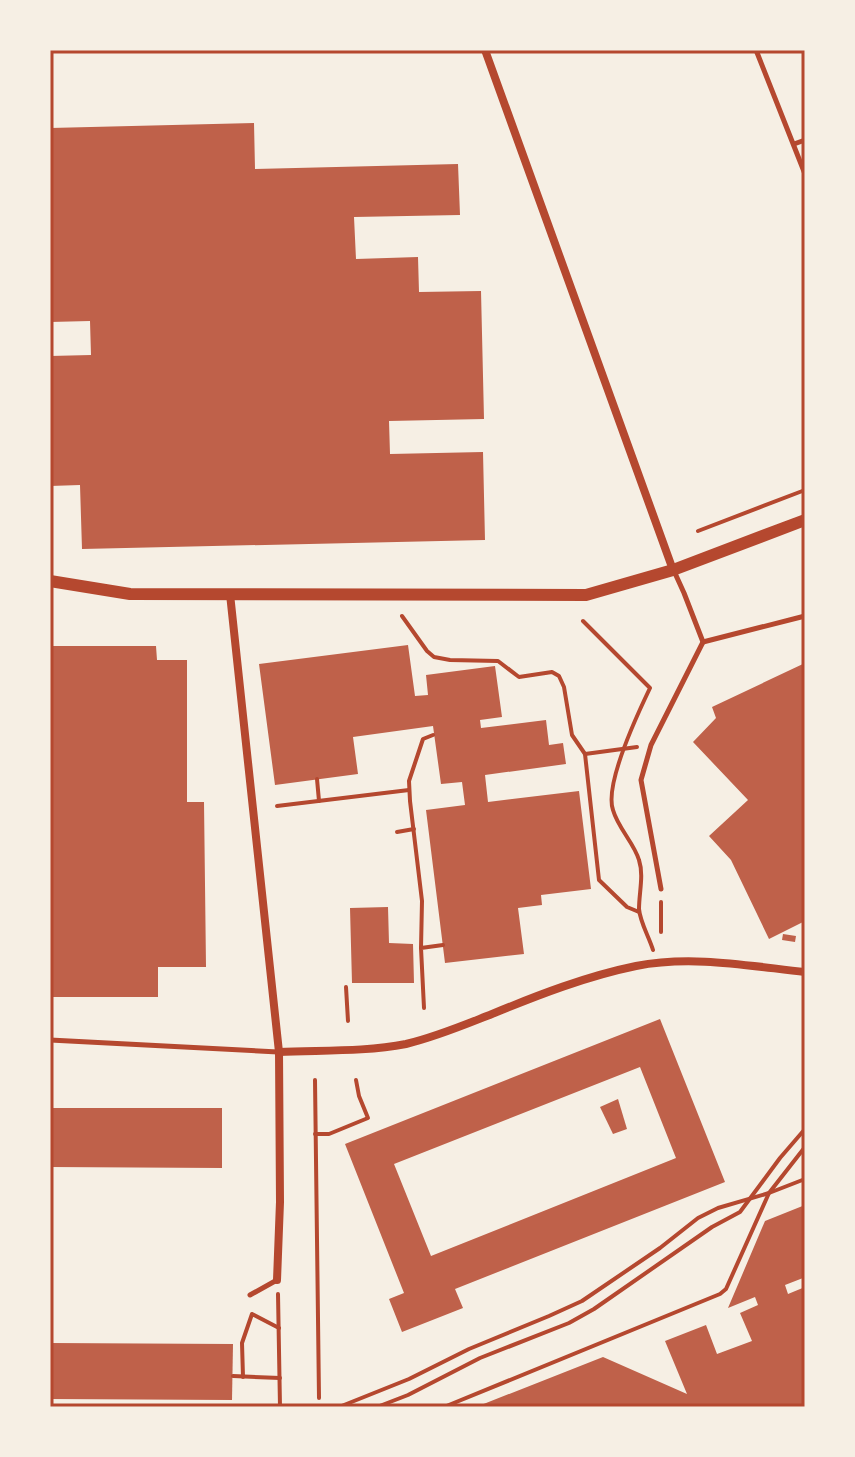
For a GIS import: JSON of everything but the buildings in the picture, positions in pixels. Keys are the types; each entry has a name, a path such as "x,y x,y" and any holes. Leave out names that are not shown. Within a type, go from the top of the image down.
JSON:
{"street":[{"path":"485,50 673,570"},
{"path":"50,581 130,594 586,595 673,570 805,520"},
{"path":"230,594 279,1052 277,1280"},
{"path":"279,1052 356,1050 406,1044 447,1032 567,986 636,966 687,961 718,962 805,972"}],"lane":[{"path":"756,50 805,174"},
{"path":"794,144 805,140"},
{"path":"661,889 641,780 651,745 703,642 673,570"},
{"path":"703,642 805,616"},
{"path":"50,1040 279,1052"},
{"path":"250,1295 277,1280"}],"path":[{"path":"698,531 805,490"},
{"path":"402,616 434,657 498,661 519,677 552,672 559,676 564,687 572,735 585,754 599,880 627,907 639,912"},
{"path":"583,621 650,688"},
{"path":"424,1008 422,901 409,781 423,739 433,735"},
{"path":"585,754 651,745"},
{"path":"317,779 319,801"},
{"path":"277,806 409,790"},
{"path":"397,832 414,829"},
{"path":"661,889 661,932"},
{"path":"421,948 443,945"},
{"path":"346,987 348,1021"},
{"path":"315,1080 319,1398"},
{"path":"315,1134 329,1134 368,1118 356,1080"},
{"path":"377,1407 408,1395 480,1358 582,1317 712,1227 740,1212 805,1129"},
{"path":"444,1407 720,1294 726,1289 769,1193 805,1147"},
{"path":"339,1407 582,1301 698,1218 718,1208 805,1179"},
{"path":"277,1280 280,1407"},
{"path":"243,1377 242,1343 252,1314 279,1328"},
{"path":"233,1376 280,1378"}]}
